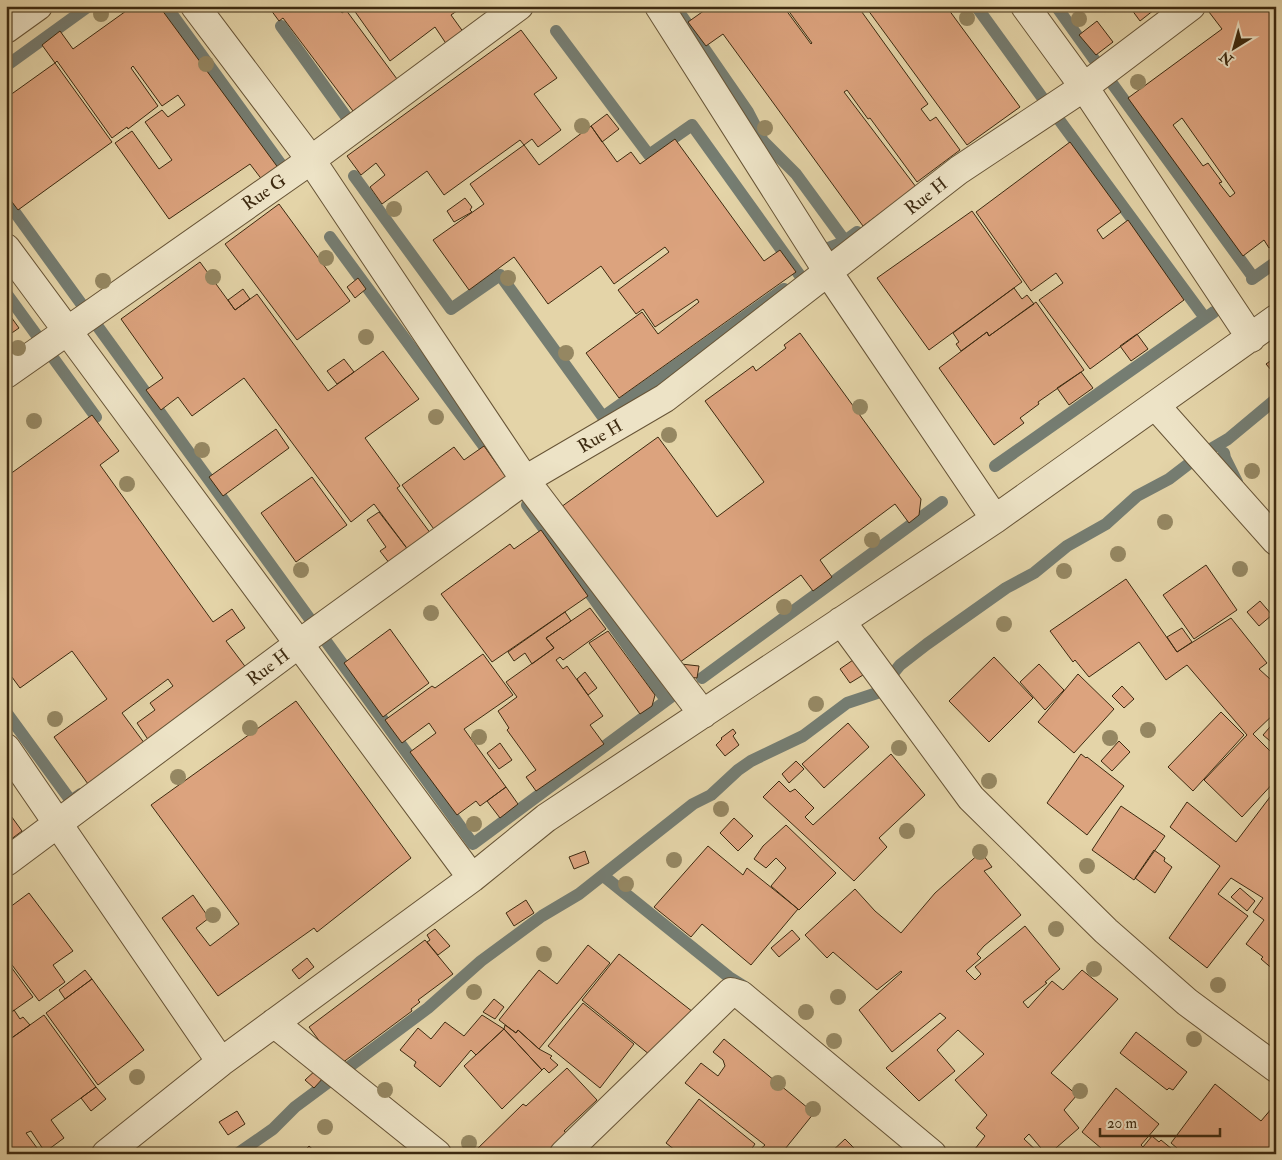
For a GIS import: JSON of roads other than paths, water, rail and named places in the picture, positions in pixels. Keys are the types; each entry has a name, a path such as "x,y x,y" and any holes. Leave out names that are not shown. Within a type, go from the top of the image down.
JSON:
{"street":[{"path":"6,29 38,6"},
{"path":"195,6 311,160 525,480 703,714"},
{"name":"Rue G","path":"6,374 311,160 519,6"},
{"path":"659,6 828,272 995,519"},
{"path":"1025,6 1084,87 1250,338"},
{"name":"Rue H","path":"6,862 300,643 525,480 665,398 959,170 1084,87 1191,6"},
{"path":"6,248 472,878"},
{"path":"106,1154 221,1062 472,878 546,818 995,519 1276,318"},
{"path":"1155,405 1276,541"},
{"path":"841,622 971,798 1114,938 1187,1002 1276,1068"},
{"path":"6,748 221,1062"},
{"path":"564,1154 731,992 741,995 932,1154"},
{"path":"274,1024 437,1154"}],"waterway":[{"path":"6,66 89,6"},
{"path":"166,6 285,170"},
{"path":"976,6 1044,100"},
{"path":"1056,6 1096,62"},
{"path":"681,15 748,112 763,141 796,174 845,241"},
{"path":"281,26 350,122"},
{"path":"556,31 649,155 692,125 801,277"},
{"path":"1111,82 1253,277"},
{"path":"1060,121 1205,318"},
{"path":"354,176 451,309 500,275 603,417 784,289"},
{"path":"6,200 473,844 671,697"},
{"path":"816,256 823,250 842,243 857,232"},
{"path":"330,237 511,483"},
{"path":"1252,279 1276,262"},
{"path":"6,293 96,417"},
{"path":"995,466 1214,312"},
{"path":"237,1154 273,1129 295,1107 428,1008 481,961 542,916 579,894 693,804 711,795 738,770 751,761 803,736 847,703 877,693 900,665 927,644 1006,588 1034,573 1067,546 1106,524 1137,496 1169,479 1199,456 1228,439 1276,399"},
{"path":"1224,453 1237,482"},
{"path":"702,678 942,502"},
{"path":"527,505 666,700"},
{"path":"6,712 71,801 81,794"},
{"path":"606,878 729,977 745,987"}]}
